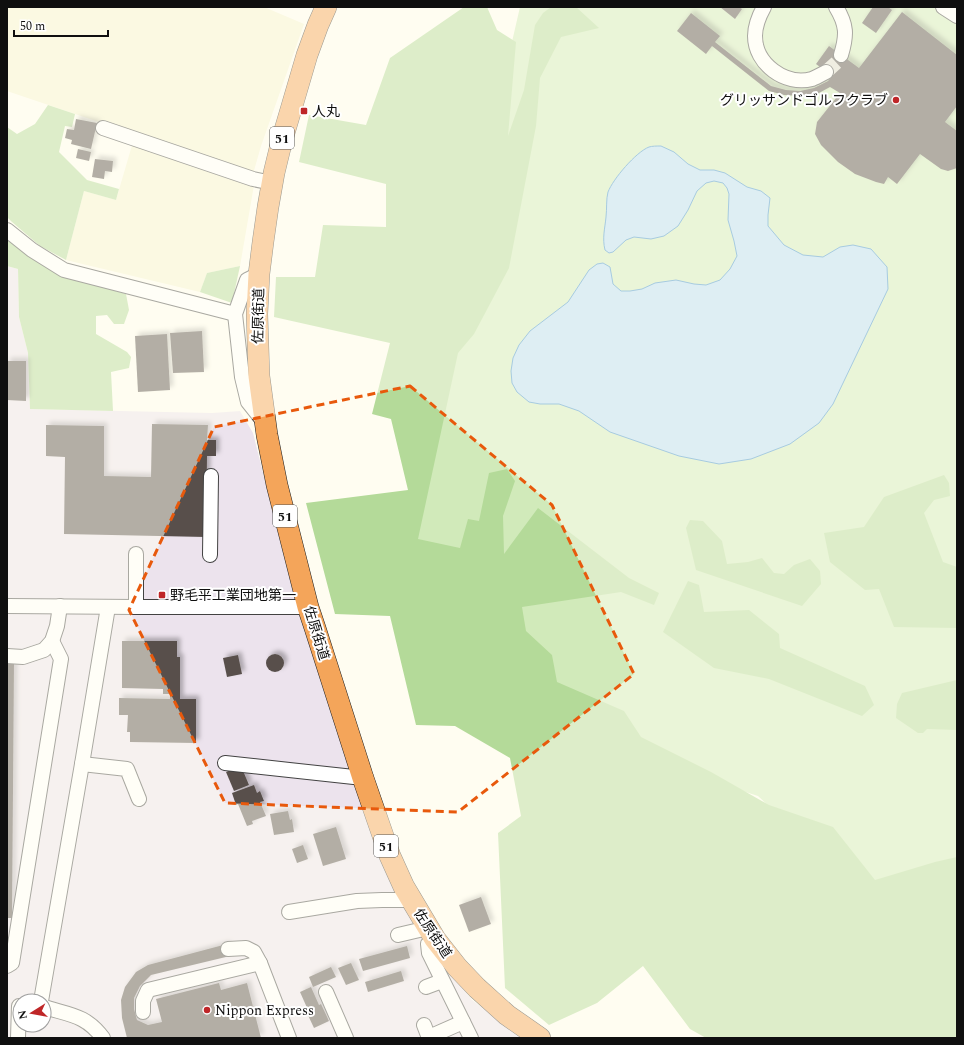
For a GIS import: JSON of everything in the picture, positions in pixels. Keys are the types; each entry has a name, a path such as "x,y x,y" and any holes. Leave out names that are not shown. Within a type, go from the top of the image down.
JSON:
{"highway":[{"name":"佐原街道","path":"326,7 304,62 282,140 272,183 259,274 257,314 259,376 267,435 277,485 308,607 363,778 390,856 404,887 431,934 457,967 477,988 507,1015 540,1038"}],"street":[{"path":"764,7 757,22 755,37 759,53 768,66 780,76 796,80 812,79 826,72"},
{"path":"836,7 842,16 845,29 845,42 841,55"},
{"path":"943,7 957,16"},
{"path":"103,128 253,179 272,183"},
{"path":"7,230 32,250 64,270 235,314"},
{"path":"259,274 247,280 235,314 242,377 248,402 266,424"},
{"path":"210,555 211,476"},
{"path":"136,554 136,607"},
{"path":"7,606 308,607"},
{"path":"7,656 23,657 44,650 52,641 57,626 60,606"},
{"path":"42,993 108,607"},
{"path":"7,966 12,963 61,659 52,641"},
{"path":"225,763 363,778"},
{"path":"82,764 127,769 139,799"},
{"path":"289,912 357,902 411,900"},
{"path":"398,935 431,934 428,944 429,953 471,1038"},
{"path":"228,949 246,948 254,952 260,963 289,1038"},
{"path":"143,1012 143,1000 148,990 260,963"},
{"path":"426,987 442,981"},
{"path":"326,992 346,1038"},
{"path":"52,1009 80,1017 91,1024 103,1038"},
{"path":"427,1033 463,1022"}],"highlighted area":[{"path":"410,386 552,505 634,674 458,812 225,803 129,610 214,427"}],"shaded area":[{"path":"7,7 264,7 304,24 261,146 253,174 7,91"},
{"path":"133,142 254,185 240,266 207,273 200,292 66,260 84,191 116,200"},
{"path":"7,266 18,269 19,317 28,353 30,409 212,413 240,411 253,433 297,607 435,954 472,1000 522,1038 7,1038"}],"green space":[{"path":"464,7 487,7 497,30 516,42 508,136 524,90 535,25 543,13 551,7 576,7 599,28 561,37 540,78 536,126 509,268 474,334 458,353 418,539 460,548 468,519 479,521 489,473 507,469 515,481 503,516 504,554 538,508 629,578 659,593 654,605 621,592 522,607 526,631 552,655 557,682 624,711 641,737 711,772 769,805 833,827 875,880 957,857 957,1038 706,1038 690,1029 643,966 597,1003 549,1025 505,988 498,833 521,816 510,758 455,726 416,725 390,616 335,614 306,503 408,490 391,419 372,414 390,343 274,317 276,277 315,277 323,225 386,227 386,184 299,162 309,115 366,125 390,58"},
{"name":"グリッサンドゴルフクラブ","path":"520,7 933,7 957,23 957,904 872,890 819,852 758,796 657,763 566,702 396,547"},
{"path":"48,105 75,114 72,127 65,126 59,152 87,180 119,189 116,200 84,191 66,260 40,246 7,217 7,127 17,134 35,124"},
{"path":"7,237 61,275 126,294 129,310 124,324 114,324 107,315 96,316 96,334 127,352 131,357 129,368 111,372 113,411 30,409 28,353 19,317 18,269 7,266"},
{"path":"240,266 232,303 200,292 207,273"},
{"path":"944,475 949,483 950,496 934,500 924,513 943,562 957,567 957,628 894,627 879,589 865,590 830,562 824,533 864,527 884,497"},
{"path":"690,520 703,521 722,541 727,564 748,562 762,558 774,573 784,574 794,565 810,559 820,571 821,584 802,606 696,570 686,528"},
{"path":"688,581 699,585 704,612 749,610 779,634 780,648 865,686 874,705 862,716 769,679 714,668 663,632"},
{"path":"957,680 957,730 927,729 923,733 918,733 896,718 897,704 902,693"}],"water":[{"path":"661,146 674,152 688,164 700,170 714,170 725,173 747,187 761,191 770,198 768,226 784,245 803,255 823,257 840,247 853,245 871,249 887,267 888,289 833,404 819,423 790,444 751,459 719,464 679,456 610,432 579,411 559,404 540,404 529,402 517,392 512,383 511,371 513,358 519,345 530,331 568,302 589,270 597,264 603,263 610,267 613,284 621,291 642,289 655,283 676,280 706,285 720,280 730,269 737,256 728,220 729,194 723,183 714,181 706,183 697,191 678,226 664,236 651,239 634,237 626,240 613,252 609,253 605,250 604,237 608,192 626,166 638,154 649,147"}],"building":[{"path":"720,7 739,7 742,9 735,19"},
{"path":"873,7 888,7 892,10 876,33 862,23"},
{"name":"グリッサンドゴルフクラブ","path":"902,12 957,55 957,106 945,122 957,131 957,168 948,171 941,169 920,154 897,184 888,177 884,184 855,174 838,162 821,145 815,134 817,122 840,93 830,87 817,94 801,96 784,95 769,91 712,46 706,54 677,31 691,13 720,36 715,42 771,86 786,90 800,91 814,88 828,81 832,76 816,64 829,46 859,68"},
{"path":"76,119 97,123 91,149 71,144 72,140 65,138 67,129 74,130"},
{"path":"78,149 91,152 89,161 76,158"},
{"path":"95,159 113,161 112,172 105,171 104,179 92,177"},
{"path":"202,331 204,372 173,373 170,333"},
{"path":"167,334 170,390 138,392 135,336"},
{"path":"7,361 26,361 26,401 7,400"},
{"path":"152,424 208,425 207,440 216,440 216,456 207,456 206,537 64,534 65,457 46,456 46,425 104,426 104,476 151,477"},
{"path":"122,641 177,641 177,657 180,657 180,699 196,699 196,743 130,742 130,732 127,732 128,715 119,715 119,698 170,699 170,694 163,694 163,689 122,688"},
{"path":"275,654 281,657 284,663 281,669 275,672 269,669 266,663 269,657"},
{"path":"238,655 242,674 227,677 223,658"},
{"path":"7,662 14,663 12,918 7,918"},
{"path":"241,766 249,785 234,791 226,772"},
{"path":"254,785 257,793 260,791 264,801 260,802 266,816 252,821 253,824 247,826 238,804 236,805 232,793"},
{"path":"288,811 290,820 292,819 294,832 274,835 270,814"},
{"path":"336,827 346,859 323,866 313,834"},
{"path":"303,845 308,859 297,863 292,849"},
{"path":"481,897 491,924 469,932 459,905"},
{"name":"Nippon Express","path":"227,944 230,956 151,975 140,986 134,998 134,1009 137,1020 148,1025 162,1022 156,999 219,983 221,990 247,983 261,1038 127,1038 122,1018 121,1000 125,987 136,972 148,965"},
{"path":"407,946 410,958 363,971 359,959"},
{"path":"351,963 359,980 346,985 338,968"},
{"path":"331,967 336,977 313,987 309,977"},
{"path":"401,971 404,981 368,992 365,982"},
{"path":"311,987 319,1005 321,1004 329,1021 314,1028 306,1011 308,1010 300,992"}],"tunnel":[{"path":"826,72 837,62 841,55"}],"place":[{"name":"グリッサンドゴルフクラブ","path":"896,100"},
{"name":"人丸","path":"304,111"},
{"name":"野毛平工業団地第一","path":"162,595"},
{"name":"Nippon Express","path":"207,1010"}]}
